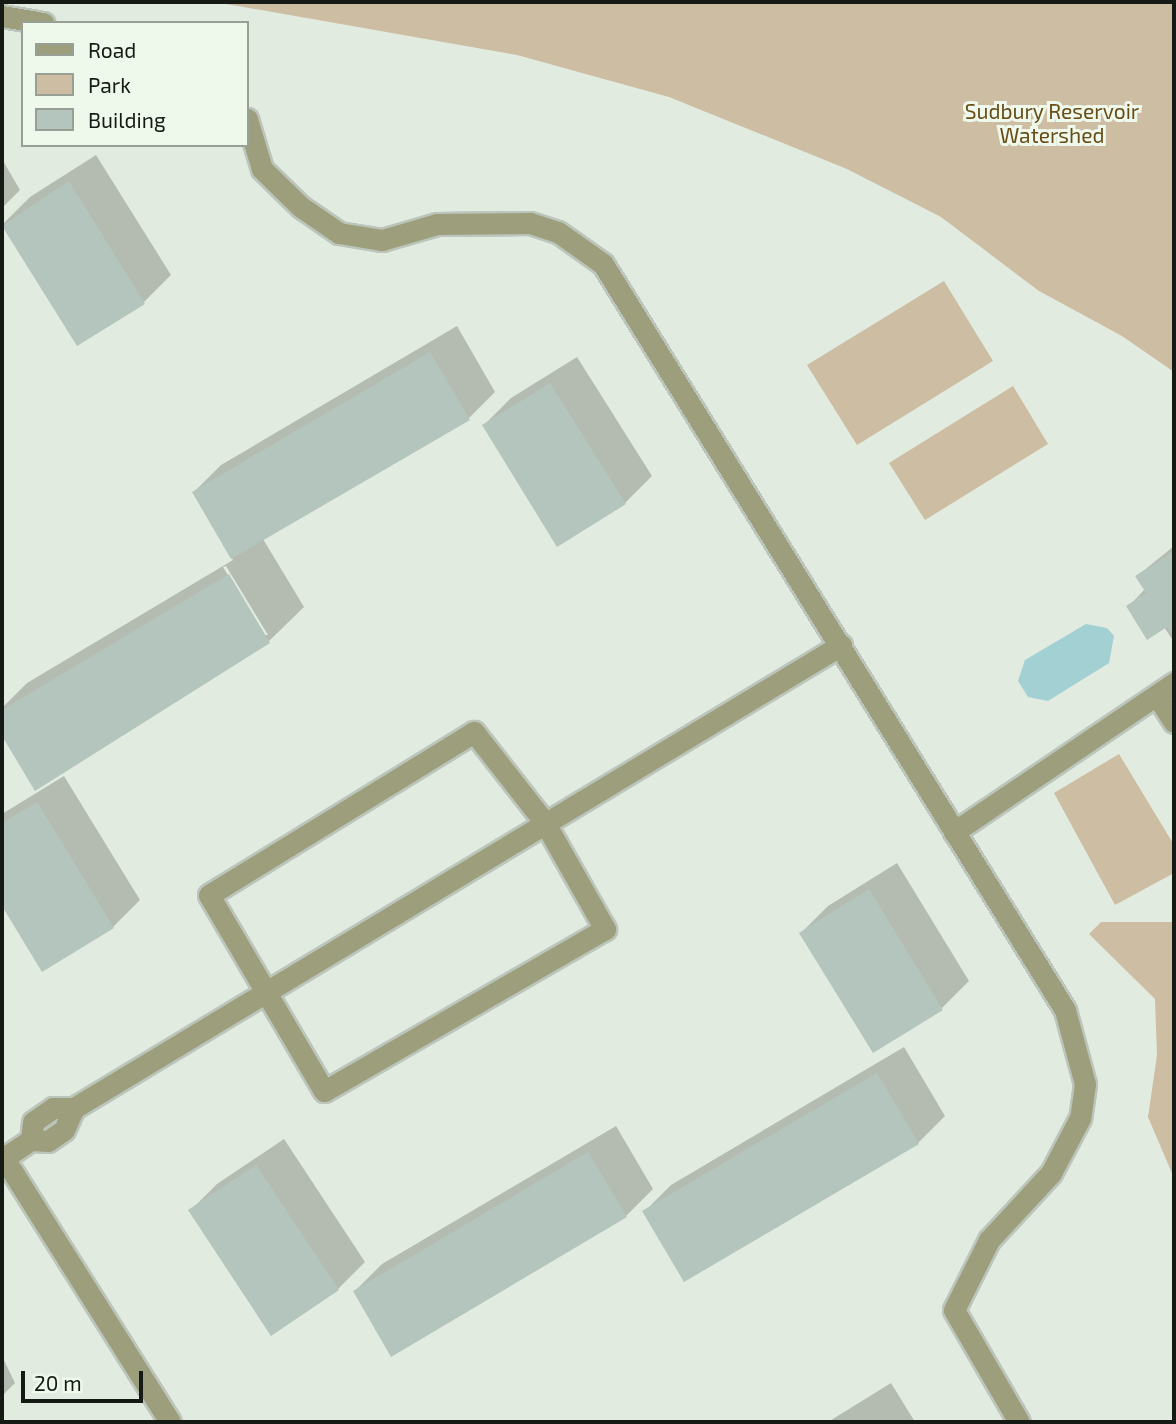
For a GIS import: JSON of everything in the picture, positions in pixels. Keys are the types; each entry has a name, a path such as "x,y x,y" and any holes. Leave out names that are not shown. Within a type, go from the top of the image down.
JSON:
{"street":[{"path":"2,16 31,21"},
{"path":"248,122 262,169 301,207 340,233 382,240 437,224 530,223 558,232 603,264 1065,1010 1085,1084 1080,1118 1051,1173 989,1240 954,1310 1020,1422"},
{"path":"170,1422 3,1156 30,1140 48,1141 64,1130 74,1108 841,645"},
{"path":"954,832 1174,683"},
{"path":"1157,696 1174,722"},
{"path":"474,732 545,824 605,929 324,1090 209,895 474,732"}],"green space":[{"name":"Sudbury Reservoir Watershed","path":"215,2 1174,2 1174,372 1122,336 1039,291 941,217 847,169 669,97 517,55"},
{"path":"944,281 993,361 857,445 807,365"},
{"path":"1013,386 1048,444 925,520 889,463"},
{"path":"1119,754 1174,845 1174,873 1115,905 1054,793"},
{"path":"1101,922 1174,922 1174,1178 1148,1117 1157,1055 1155,999 1089,934"}],"water":[{"path":"1086,624 1107,628 1114,636 1109,663 1048,701 1028,697 1018,681 1025,660"}],"building":[{"path":"69,181 145,304 77,346 2,226"},
{"path":"430,352 470,420 231,559 192,492"},
{"path":"550,383 626,504 557,547 482,425"},
{"path":"1174,551 1174,637 1167,627 1147,640 1126,606 1146,593 1135,576"},
{"path":"229,574 270,643 35,791 2,736 2,710"},
{"path":"37,802 114,928 42,972 2,906 2,823"},
{"path":"869,889 943,1010 873,1053 799,933"},
{"path":"877,1073 919,1144 684,1282 642,1211"},
{"path":"588,1152 627,1217 391,1357 353,1291"},
{"path":"256,1165 339,1290 271,1336 188,1210"}]}
